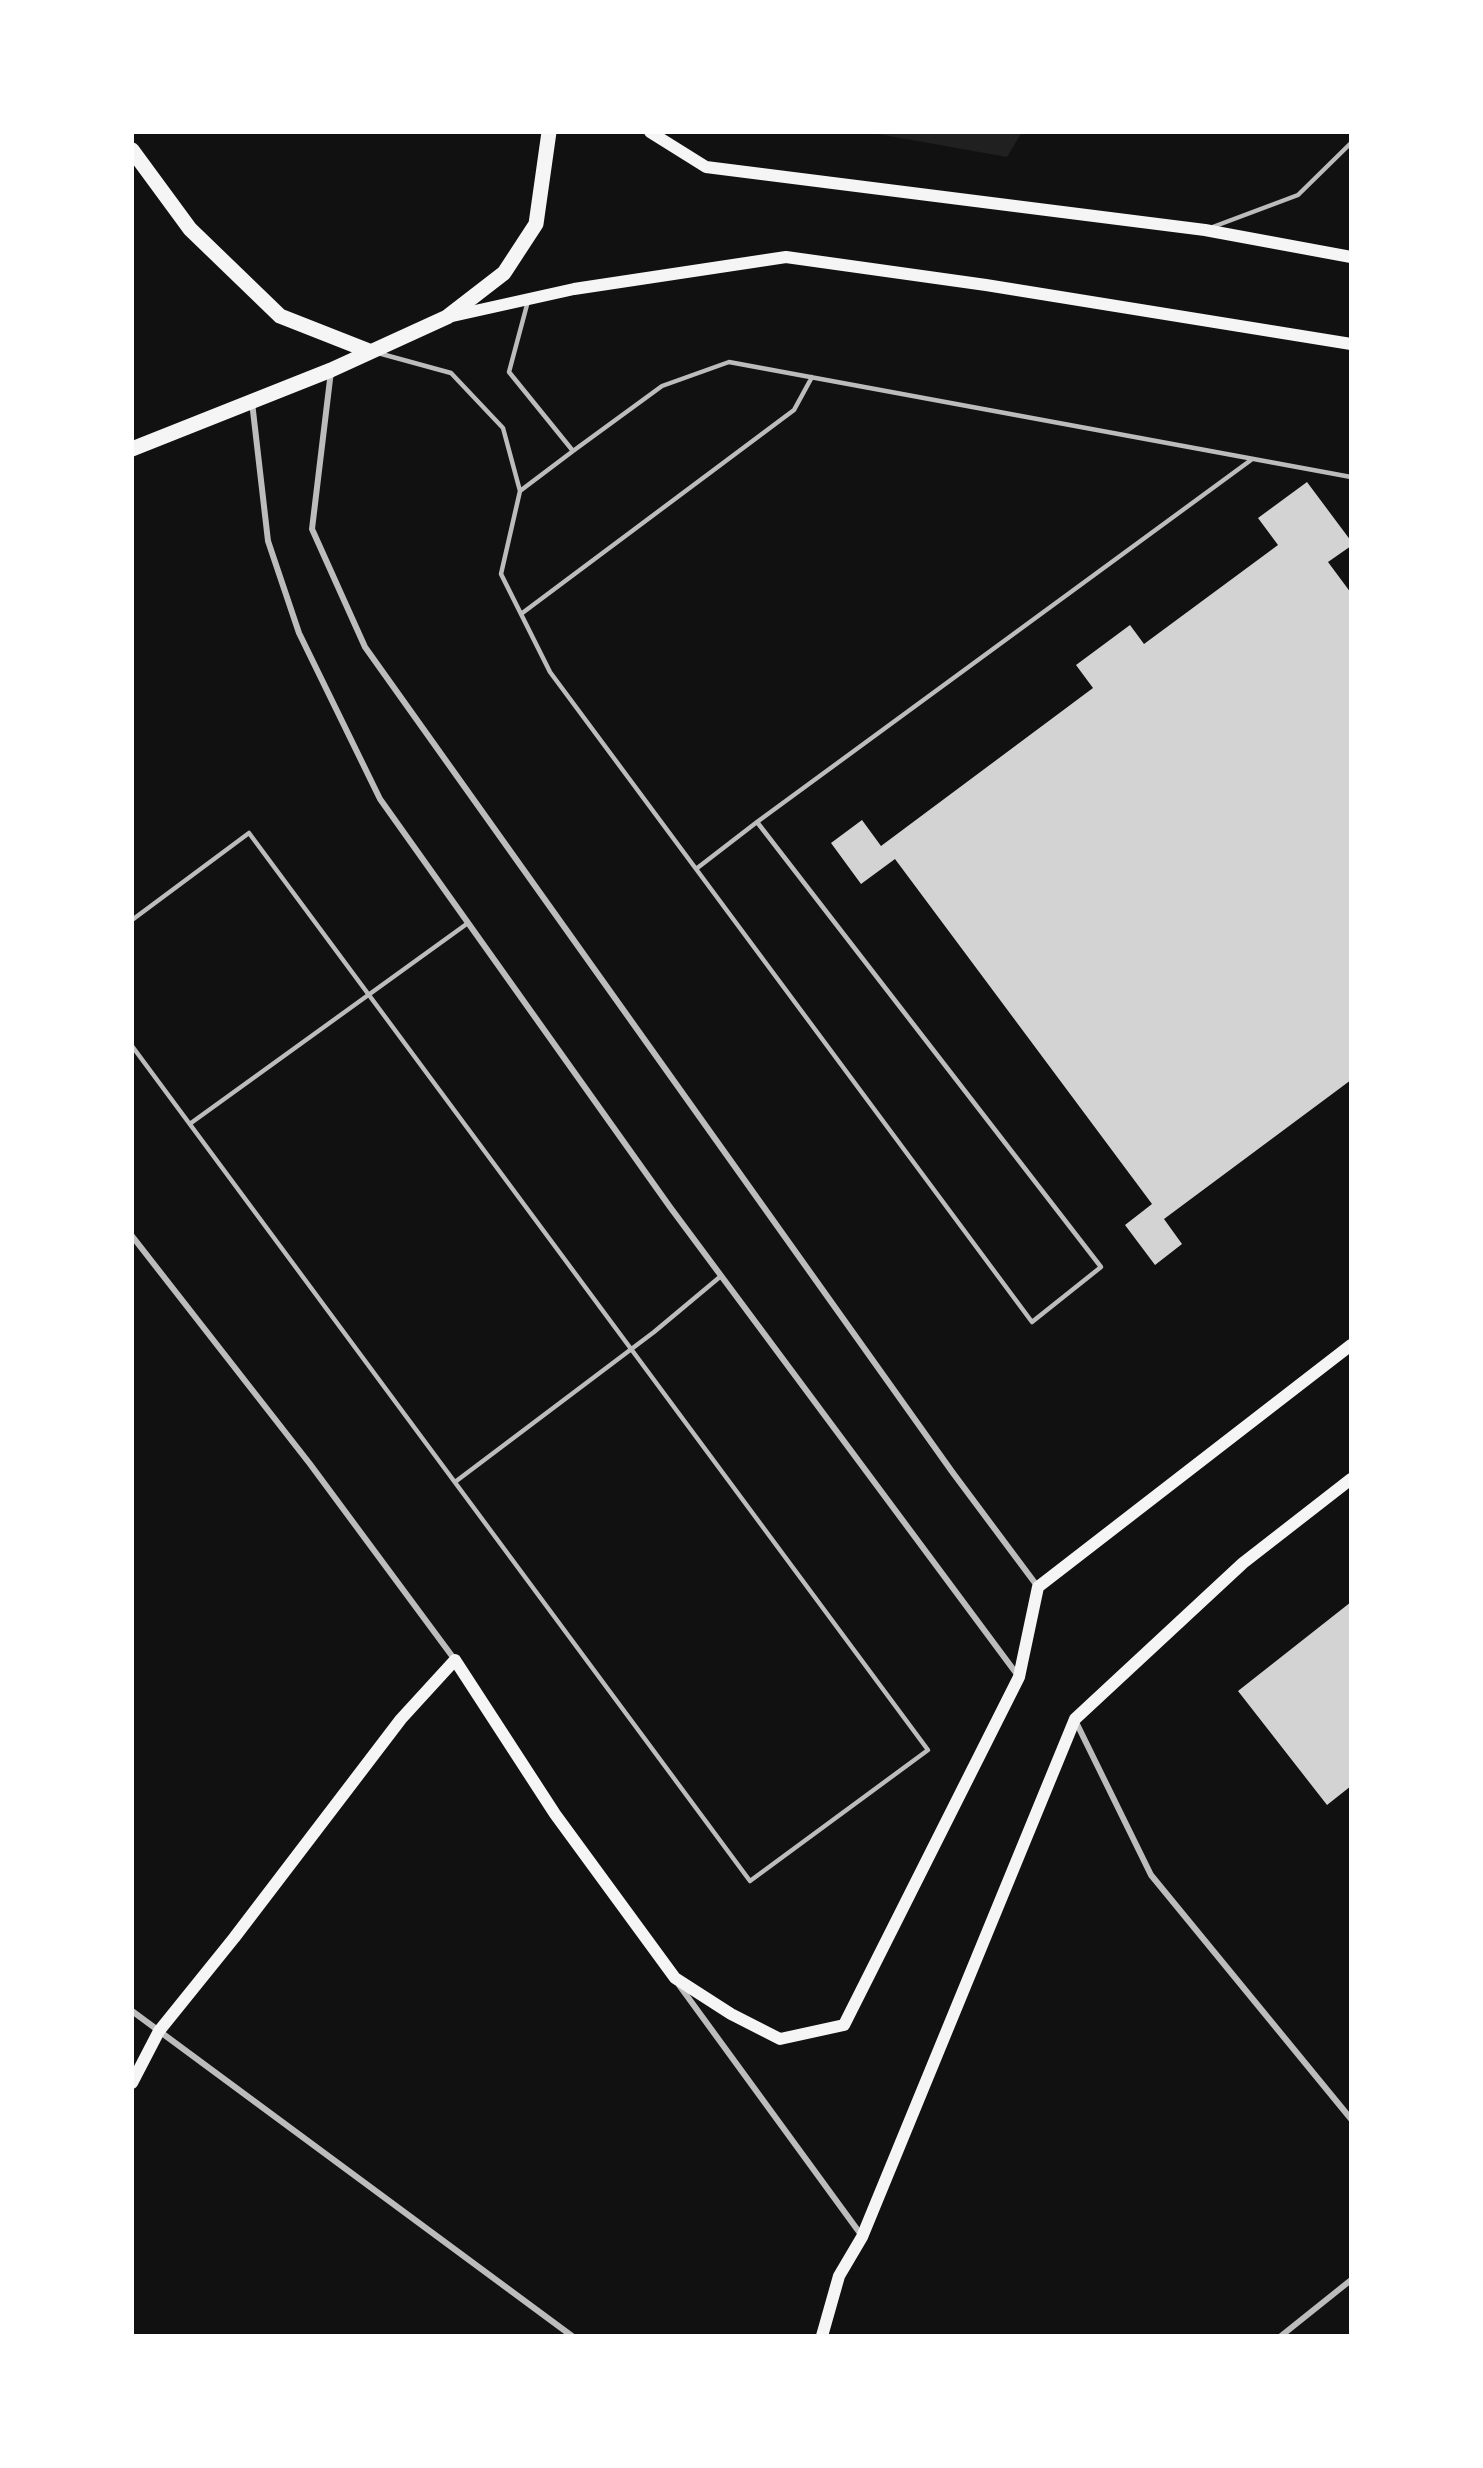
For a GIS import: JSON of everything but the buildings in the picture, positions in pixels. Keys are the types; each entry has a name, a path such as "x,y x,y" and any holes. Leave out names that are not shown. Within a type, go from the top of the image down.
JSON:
{"main road":[{"path":"447,317 504,273 536,224 549,132"},
{"path":"650,132 706,167 1205,230 1351,257"},
{"path":"132,150 190,229 280,316 369,351"},
{"path":"132,449 331,369 447,317 528,301 574,289 786,257 986,285 1351,344"},
{"path":"132,2083 159,2031 234,1938 401,1719 455,1660 555,1814 675,1978 731,2014 780,2039 843,2025 1019,1677 1038,1587 1351,1345"},
{"path":"822,2336 839,2276 862,2237 1075,1719 1244,1563 1351,1479"}],"street":[{"path":"331,369 312,529 365,647 953,1473 1038,1587"},
{"path":"252,402 268,541 299,633 380,799 722,1276 1019,1677"},
{"path":"132,1236 310,1464 455,1660"},
{"path":"1075,1719 1151,1875 1351,2119"},
{"path":"675,1978 862,2237"},
{"path":"132,2011 572,2336"},
{"path":"1281,2336 1351,2280"}],"lane":[{"path":"1205,230 1298,195 1351,143"},
{"path":"528,301 509,372 573,451"},
{"path":"369,351 451,373 503,428 520,491 501,574 550,672 1032,1322 1101,1267 757,822"},
{"path":"520,491 662,386 729,362 1351,477"},
{"path":"521,614 794,410 812,377"},
{"path":"696,869 1251,460"},
{"path":"132,920 249,833 928,1750 750,1881 132,1046"},
{"path":"191,1123 468,923"},
{"path":"455,1482 632,1349 722,1276"}],"shaded area":[{"path":"867,132 1022,132 1007,157"}]}
